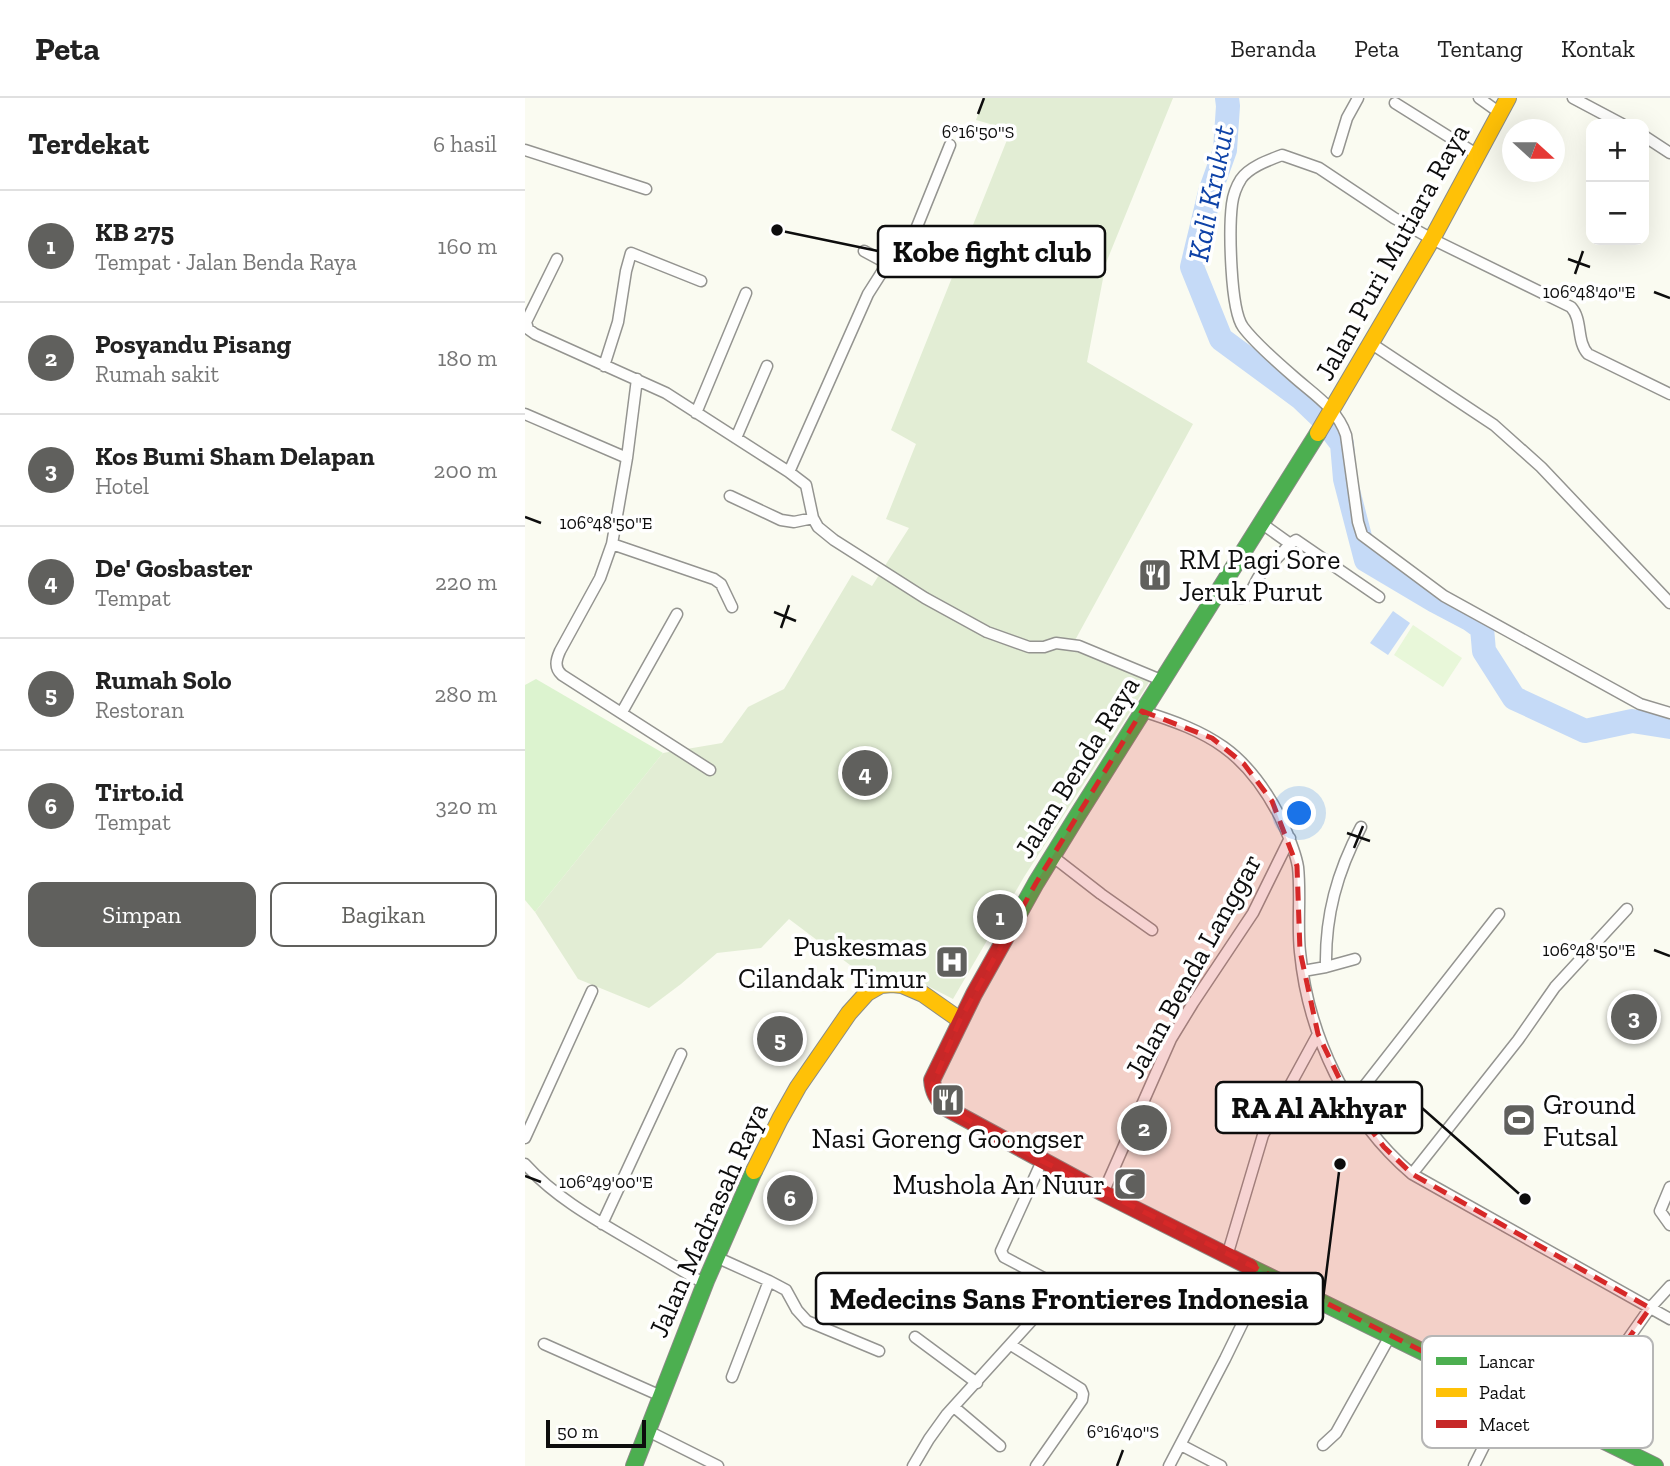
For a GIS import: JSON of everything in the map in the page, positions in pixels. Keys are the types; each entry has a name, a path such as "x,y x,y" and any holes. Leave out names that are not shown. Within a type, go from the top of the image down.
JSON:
{"street":[{"path":"1337,151 1347,118 1358,98"},
{"path":"1479,98 1500,113"},
{"name":"Jalan Puri Mutiara Raya","path":"1319,431 1432,239 1508,98"},
{"path":"1573,98 1613,119"},
{"path":"1395,103 1478,155"},
{"path":"1649,139 1670,153"},
{"path":"789,472 868,294 882,272 902,255 912,239 950,145"},
{"path":"525,150 646,189"},
{"path":"1669,391 1588,354 1583,348 1576,313 1571,307 1432,239 1394,218 1319,168 1282,155 1247,172 1238,185 1232,202 1231,225 1237,313 1244,329 1343,426 1357,522 1366,539 1444,596 1640,704 1670,713"},
{"path":"864,251 890,265"},
{"path":"604,366 618,322 631,253 701,281"},
{"path":"557,259 528,316 526,326 535,334 666,393 789,472 806,485 817,527 925,598 986,632 1028,647 1044,647 1056,643 1079,646 1161,680"},
{"path":"696,413 746,293"},
{"path":"1372,344 1494,425 1542,467 1670,603"},
{"path":"736,438 768,366"},
{"path":"637,379 613,544 600,578 556,660 558,671 710,770"},
{"path":"525,414 627,458"},
{"name":"Jalan Benda Raya","path":"1319,431 1052,856 960,1020 933,1075 932,1086 946,1108 1042,1161 1422,1351"},
{"path":"730,496 781,520 794,522 813,518"},
{"path":"1261,523 1289,543"},
{"path":"1220,588 1233,597 1248,596 1267,566 1279,557 1289,543 1296,540 1379,597"},
{"path":"613,544 719,582 732,607"},
{"path":"622,712 677,614"},
{"path":"1142,710 1212,738 1244,764 1272,801 1290,838 1297,866 1300,951 1318,1034 1351,1103 1384,1147 1412,1174 1670,1319"},
{"path":"1326,967 1327,930 1334,896 1346,854 1361,827"},
{"name":"Jalan Benda Langgar","path":"1103,1193 1171,1039 1253,914 1290,838"},
{"path":"1052,856 1152,930"},
{"path":"1412,1174 1518,1040 1555,987 1627,909"},
{"path":"1351,1103 1499,914"},
{"path":"1303,971 1355,960"},
{"name":"Jalan Madrasah Raya","path":"634,1466 705,1284 759,1158 811,1068 866,994 882,984 912,987 960,1020"},
{"path":"525,1138 592,991"},
{"path":"1227,1256 1263,1135 1318,1034"},
{"path":"602,1224 681,1054"},
{"path":"913,1466 936,1428 1053,1297 1056,1288 1053,1282 1004,1257 1001,1251 1042,1161"},
{"path":"525,1164 556,1194 705,1284"},
{"path":"1670,1187 1660,1211 1670,1225"},
{"path":"716,1257 786,1290 799,1314 807,1321 879,1351"},
{"path":"1170,1466 1266,1275"},
{"path":"732,1377 769,1281"},
{"path":"1630,1336 1670,1286"},
{"path":"1323,1446 1336,1433 1390,1336"},
{"path":"915,1337 977,1383"},
{"path":"544,1344 661,1396"},
{"path":"1011,1345 1081,1389 1083,1394 1082,1400 1036,1466"},
{"path":"956,1405 1000,1446"},
{"path":"648,1431 718,1466"},
{"path":"1181,1445 1221,1466"},
{"path":"1474,1466 1483,1448"},
{"name":"Jalan Benda Raya","path":"1618,1448 1655,1466"}],"highlighted area":[{"path":"1142,711 1212,738 1244,764 1272,801 1297,866 1300,951 1318,1034 1351,1103 1384,1147 1412,1174 1650,1308 1568,1424 1042,1161 946,1108 932,1086 960,1020 1036,883"}],"green space":[{"path":"984,98 1173,98 1106,263 1087,362 1193,424 1073,644 1155,673 1024,877 953,999 918,981 862,974 789,919 761,948 717,953 649,1008 578,979 535,912 663,753 722,743 748,707 784,689 852,575 872,586 909,528 886,519 916,444 891,430 1011,130 976,120"},
{"path":"1413,625 1462,658 1443,687 1394,655"},
{"path":"536,679 663,753 535,912 525,900 525,685"}],"water":[{"path":"1393,611 1410,623 1388,655 1370,643"}],"waterway":[{"name":"Kali Krukut","path":"1227,98 1225,150 1210,192 1192,267 1221,339 1301,398 1323,419 1342,444 1345,479 1366,560 1482,628 1484,651 1514,698 1585,731 1632,721 1670,727"}],"traffic: fast":[{"path":"1011,928 1079,813 1318,433"},
{"path":"634,1466 706,1281 754,1171"},
{"path":"1250,1267 1422,1352"},
{"path":"1618,1448 1655,1466"}],"traffic: slow":[{"path":"1318,433 1432,239 1508,98"},
{"path":"754,1171 798,1087 849,1013 867,993 881,985 902,985 923,994 960,1020"}],"traffic: jam":[{"path":"1011,928 974,994 932,1080 938,1098 946,1108 1103,1193 1250,1267"}],"place":[{"name":"Kobe fight club","path":"777,230"},
{"name":"RM Pagi Sore Jeruk Purut","path":"1155,575"},
{"name":"De' Gosbaster","path":"865,773"},
{"name":"KB 275","path":"1000,917"},
{"name":"Puskesmas Cilandak Timur","path":"952,962"},
{"name":"Kos Bumi Sham Delapan","path":"1634,1017"},
{"name":"Rumah Solo","path":"780,1039"},
{"name":"Nasi Goreng Goongser","path":"948,1100"},
{"name":"Ground Futsal","path":"1519,1120"},
{"name":"Posyandu Pisang","path":"1144,1128"},
{"name":"Medecins Sans Frontieres Indonesia","path":"1340,1164"},
{"name":"Mushola An Nuur","path":"1130,1184"},
{"name":"Tirto.id","path":"790,1198"},
{"name":"RA Al Akhyar","path":"1525,1199"}]}
